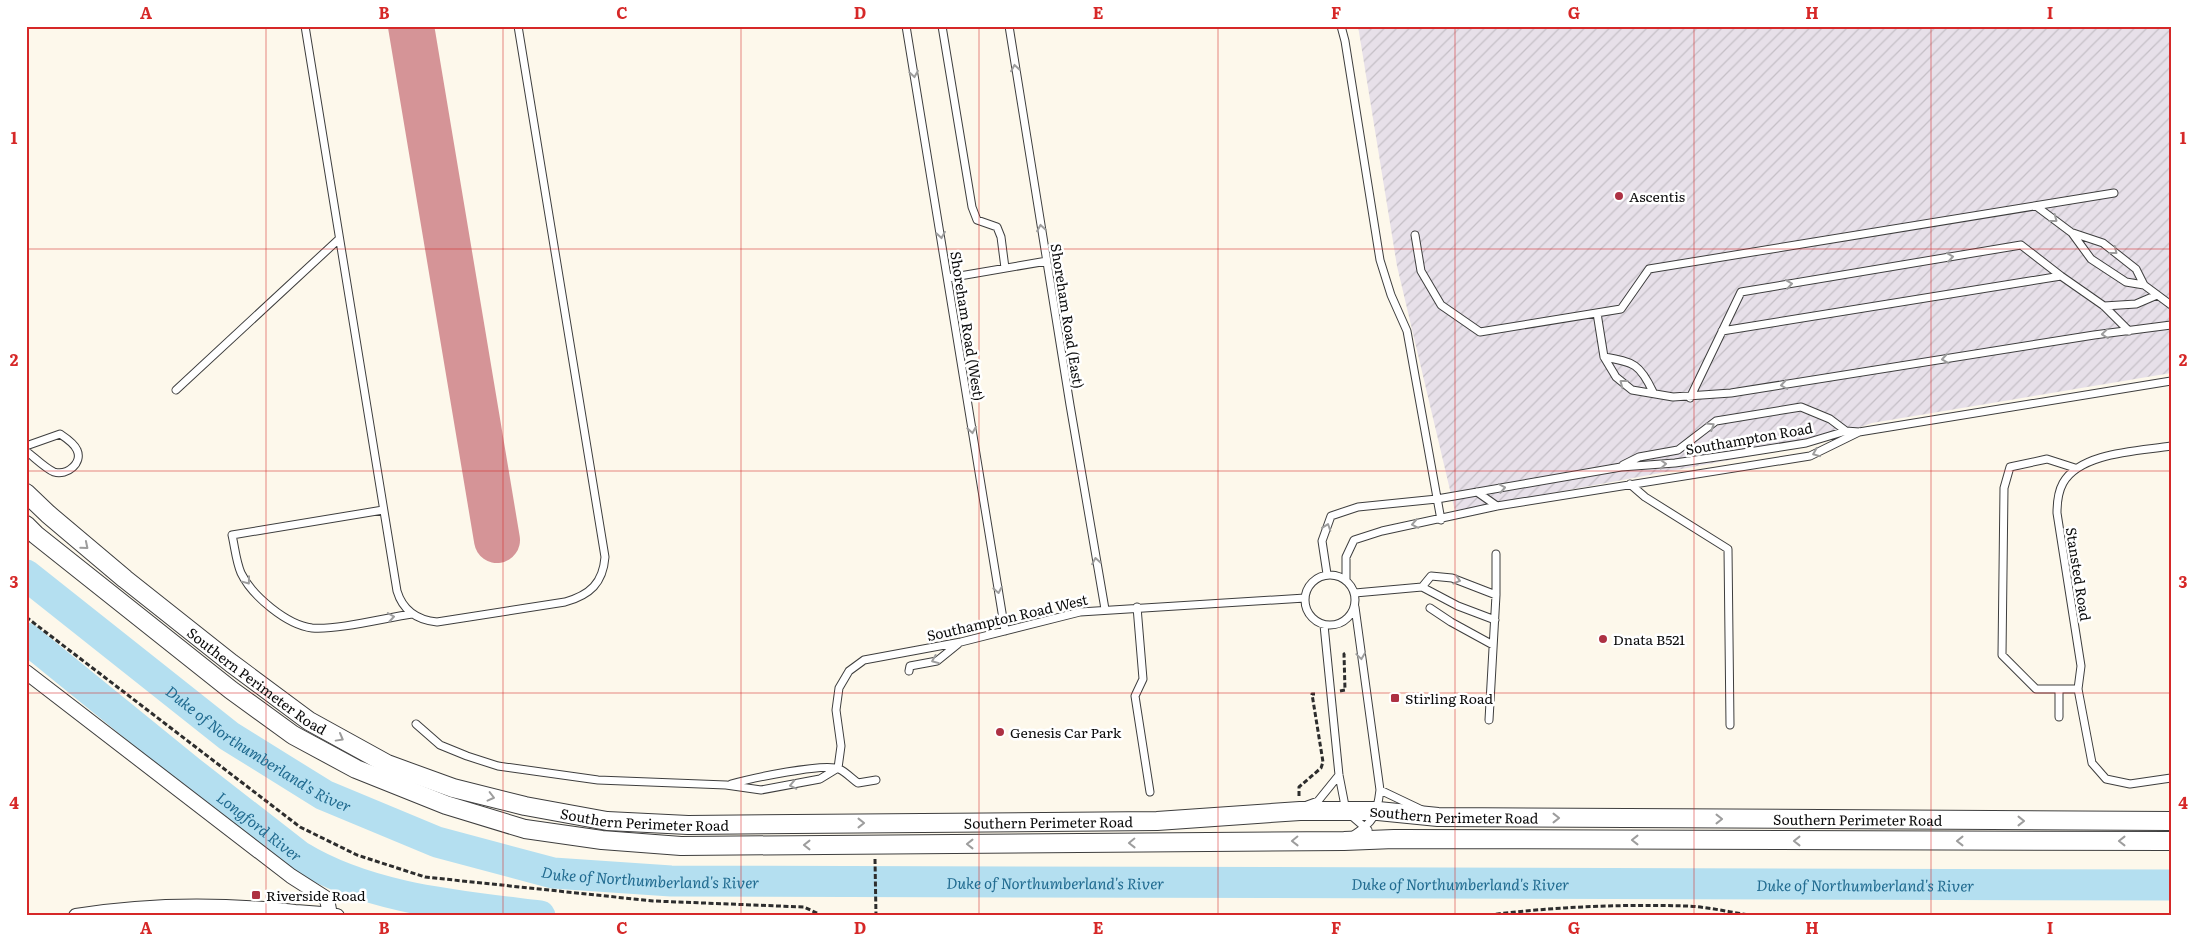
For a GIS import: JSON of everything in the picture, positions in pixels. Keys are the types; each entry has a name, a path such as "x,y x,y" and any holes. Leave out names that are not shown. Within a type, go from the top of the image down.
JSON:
{"street":[{"name":"Southern Perimeter Road","path":"26,493 125,579 231,663 309,721 387,764 453,788 525,806 607,821 688,825 1156,821 1295,810 1378,811 1438,817 2171,821"},
{"name":"Southern Perimeter Road","path":"26,525 36,535 231,690 293,735 356,769 446,805 525,829 602,840 681,846 1344,841 1382,839 2171,841"},
{"path":"26,672 290,876 327,900 333,915 263,912 108,911 76,916"}],"lane":[{"path":"305,26 397,591 400,602 412,614 427,621 437,622 565,602 579,598 587,592 604,571 605,557 518,26"},
{"name":"Shoreham Road (West)","path":"906,26 1006,630"},
{"path":"942,26 972,207 977,220 997,227 1001,237 1005,268"},
{"name":"Shoreham Road (East)","path":"1008,26 1106,609"},
{"path":"1341,26 1346,41 1380,260 1391,295 1407,331 1441,520"},
{"path":"1414,235 1421,271 1441,305 1480,332 1621,309 1649,269 2114,193"},
{"path":"2036,206 2072,233 2091,259 2126,282 2144,285"},
{"path":"2072,233 2103,243 2136,269 2144,285 2171,304"},
{"path":"176,390 339,239"},
{"path":"1690,398 1741,292 2021,245 2104,306 2129,331"},
{"path":"948,278 1047,261"},
{"path":"1722,331 2061,276"},
{"path":"2104,306 2136,304 2157,295"},
{"path":"1597,313 1604,357 1616,377 1632,390 1690,398 2094,335 2171,325"},
{"path":"1604,357 1628,362 1644,374 1653,392"},
{"path":"1846,431 1859,432 2171,381"},
{"name":"Southampton Road","path":"1621,467 1639,456 1678,450 1710,425 1724,420 1801,407 1830,419 1846,431"},
{"name":"Southampton Road","path":"1327,574 1322,541 1331,516 1358,507 1437,499 1621,467 1675,464 1806,443 1846,431"},
{"name":"Southampton Road","path":"1346,580 1346,557 1354,540 1382,531 1441,520 1497,506 1810,456 1859,432"},
{"path":"26,446 60,434 76,448 78,457 74,466 58,473 48,468 26,451"},
{"path":"2078,689 2036,689 2002,655 2004,488 2010,466 2047,459 2075,468 2098,458 2171,446"},
{"name":"Stansted Road","path":"2075,468 2062,483 2058,497 2057,513 2081,666 2078,689 2092,763 2106,779 2130,784 2171,778"},
{"path":"1630,484 1645,497 1728,549 1730,725"},
{"path":"1477,492 1497,506"},
{"path":"383,510 232,535 238,565 242,575 265,602 288,620 301,625 326,628 412,614"},
{"path":"1488,720 1495,620 1496,554"},
{"path":"1344,841 1364,828 1378,811 1380,790 1355,607 1355,593 1346,580 1327,574 1312,582 1307,589 1305,598 1309,614 1315,620 1324,624 1341,623 1350,616 1355,607"},
{"path":"1422,587 1431,576 1452,578 1496,595"},
{"path":"1355,593 1422,587 1458,606 1495,620"},
{"name":"Southampton Road West","path":"838,768 841,746 836,710 837,697 843,679 849,671 864,660 961,642 1055,618 1106,609 1305,598"},
{"path":"1137,607 1144,679 1135,696 1150,792"},
{"path":"1430,608 1451,622 1493,644"},
{"path":"1324,624 1339,775 1346,811 1364,828 1382,839"},
{"path":"908,671 910,666 937,661 961,642"},
{"path":"2059,689 2059,717"},
{"path":"416,724 440,745 498,766 598,780 726,785 761,790 820,779 838,768"},
{"path":"726,785 759,776 810,769 838,768 858,783 876,780"},
{"path":"1295,810 1318,801 1339,775"},
{"path":"1380,790 1438,817"}],"path":[{"path":"26,616 300,827 357,855 426,877 654,902 804,907 823,916"},
{"path":"1340,691 1345,690 1344,654 1347,653"},
{"path":"1295,810 1299,787 1321,768 1323,762 1312,694 1315,694"},
{"path":"876,864 876,916"},
{"path":"1481,916 1548,908 1689,906 1756,916"}],"shaded area":[{"path":"1358,26 2171,26 2171,373 1872,423 1805,446 1455,511 1397,266"}],"waterway":[{"name":"Duke of Northumberland's River","path":"26,575 229,736 324,795 437,842 553,873 671,881 2171,885"},
{"name":"Longford River","path":"26,638 191,772 299,856 326,871 355,882 415,898 540,916"}],"taxiway":[{"path":"411,26 497,540"}],"place":[{"name":"Ascentis","path":"1619,196"},
{"name":"Dnata B521","path":"1603,639"},
{"name":"Stirling Road","path":"1395,698"},
{"name":"Genesis Car Park","path":"1000,732"},
{"name":"Riverside Road","path":"256,895"}]}
